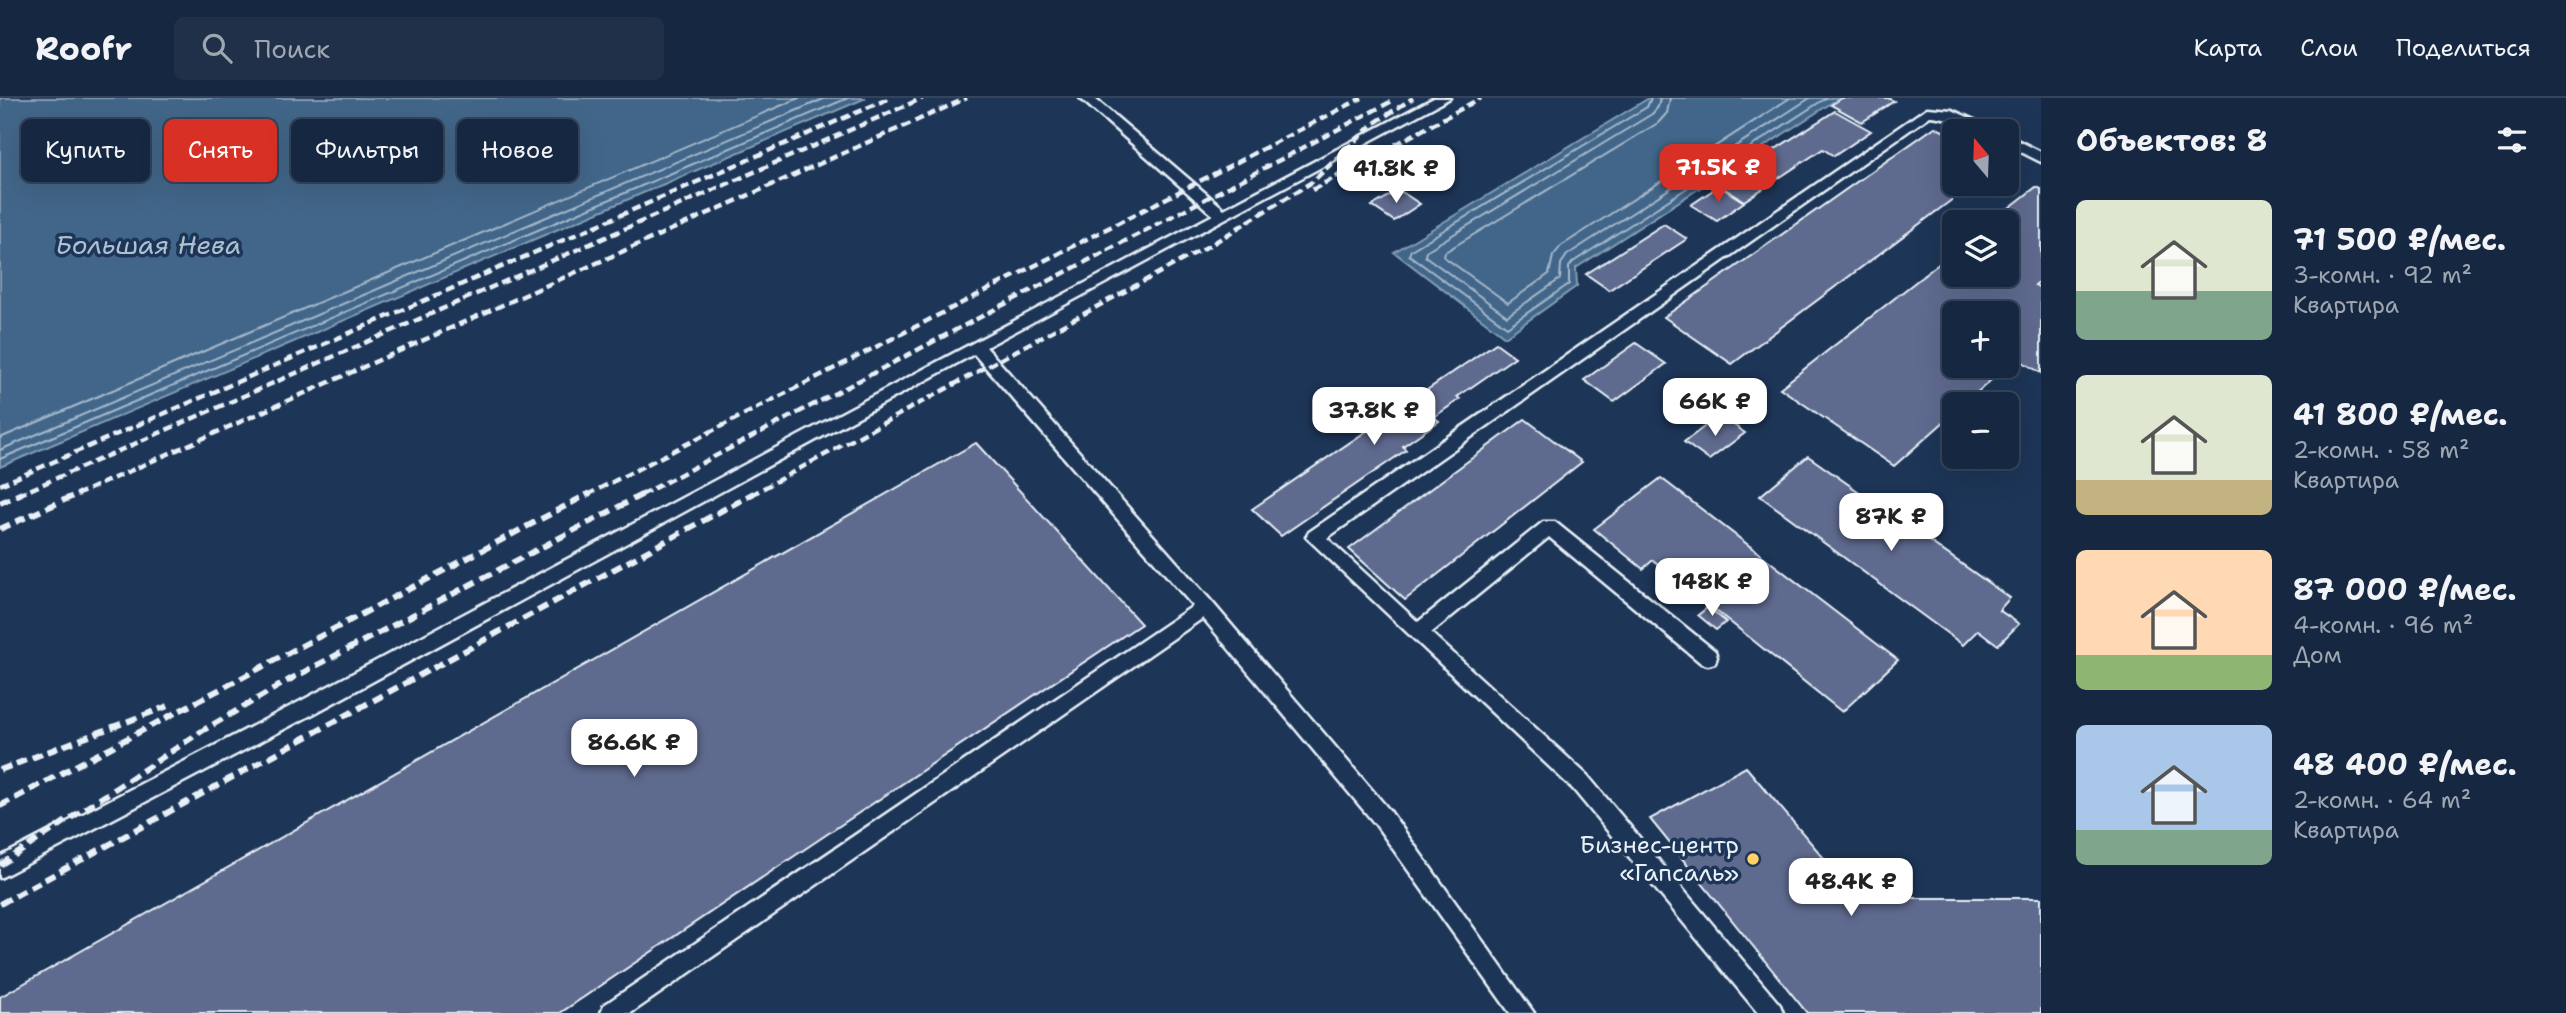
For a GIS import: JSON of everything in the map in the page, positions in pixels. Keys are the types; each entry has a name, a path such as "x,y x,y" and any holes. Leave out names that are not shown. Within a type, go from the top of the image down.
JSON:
{"lane":[{"path":"1086,98 1222,215"},
{"path":"0,868 306,708 976,346 1444,98"},
{"path":"1772,1013 1580,782 1315,537 1927,112 1947,113 1962,119"},
{"path":"2020,146 2041,158"},
{"path":"976,346 1205,607 1383,818 1523,1013"},
{"path":"1418,633 1549,527 1708,657"},
{"path":"612,1013 1205,607"}],"water":[{"name":"Большая Нева","path":"0,98 866,98 0,467"},
{"path":"1649,98 1839,98 1576,268 1577,286 1505,337 1394,252"}],"building":[{"path":"1842,98 1888,98 1894,101 1862,122 1831,105"},
{"path":"1835,111 1871,131 1834,156 1823,149 1744,201 1719,185"},
{"path":"1935,127 1942,130 1942,196 1957,196 1732,364 1664,317"},
{"path":"1719,186 1744,202 1717,221 1691,205"},
{"path":"2036,187 2041,189 2041,280 2035,285 2041,288 2041,373 2019,360 2019,301 1942,301 1942,378 1993,378 1978,392 1942,392 1942,424 1894,466 1780,388 1942,261 1942,287 2019,287 2019,210 2006,210"},
{"path":"1399,190 1420,204 1394,221 1372,206"},
{"path":"1664,224 1687,239 1609,290 1586,274"},
{"path":"1496,343 1515,357 1457,397 1460,399 1434,417 1439,421 1403,446 1406,450 1281,536 1252,509"},
{"path":"1636,343 1666,364 1614,402 1584,380"},
{"path":"1720,415 1745,433 1709,460 1684,442"},
{"path":"1525,419 1582,462 1405,600 1349,549"},
{"path":"976,443 1141,624 560,1013 0,1013 0,997"},
{"path":"1808,456 2010,598 1999,610 2019,624 1998,645 1978,630 1963,645 1760,496"},
{"path":"1661,478 1898,660 1842,712 1653,560 1643,569 1594,529"},
{"path":"1708,607 1726,622 1716,630 1698,615"},
{"name":"Бизнес-центр «Гапсаль»","path":"1746,767 1858,898 2041,898 2041,1013 1807,1013 1650,819"}],"railway":[{"path":"0,485 890,98"},
{"path":"18,495 923,98"},
{"path":"76,495 967,98"},
{"path":"587,495 1362,98"},
{"path":"751,495 1212,244 1312,182 1373,124 1413,98"},
{"path":"1312,190 1481,98"},
{"path":"641,495 1392,101"},
{"path":"0,503 22,493"},
{"path":"0,529 80,493"},
{"path":"0,806 590,493"},
{"path":"0,865 202,731 289,680 645,493"},
{"path":"0,904 754,493"},
{"path":"0,770 168,706"}],"place":[{"name":"Бизнес-центр «Гапсаль»","path":"1753,859"}]}
